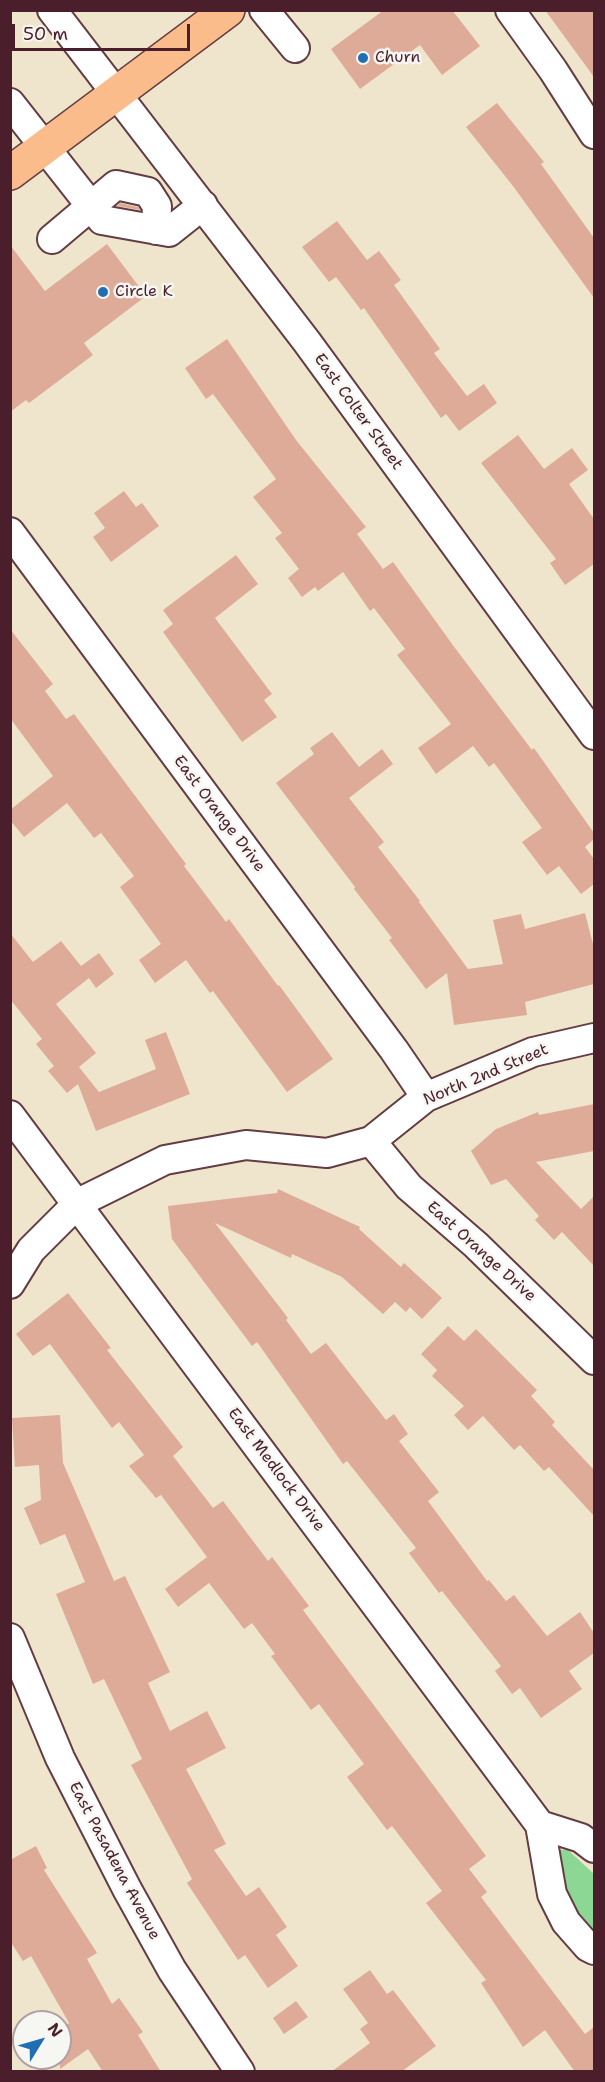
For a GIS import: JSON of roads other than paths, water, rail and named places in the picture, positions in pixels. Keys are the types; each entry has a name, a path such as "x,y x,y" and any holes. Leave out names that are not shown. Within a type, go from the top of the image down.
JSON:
{"main road":[{"path":"10,173 228,10"}],"street":[{"name":"East Colter Street","path":"52,10 307,342 594,735"},
{"path":"264,10 295,48"},
{"path":"510,10 553,70 594,134"},
{"path":"10,103 102,220 169,232 203,205"},
{"path":"52,239 91,207"},
{"name":"East Orange Drive","path":"10,532 394,1050 426,1097"},
{"name":"North 2nd Street","path":"10,1284 31,1250 78,1203 165,1160 246,1145 327,1154 370,1141 426,1097 533,1052 594,1038"},
{"name":"East Medlock Drive","path":"10,1115 78,1203 540,1825 552,1894 566,1922 588,1947 594,1950"},
{"name":"East Orange Drive","path":"370,1141 409,1187 476,1245 594,1360"},
{"name":"East Pasadena Avenue","path":"10,1638 60,1758 127,1890 172,1970 240,2072"},
{"path":"540,1825 581,1838 594,1848"}],"place":[{"name":"Churn","path":"363,58"},
{"name":"Circle K","path":"103,292"}]}
